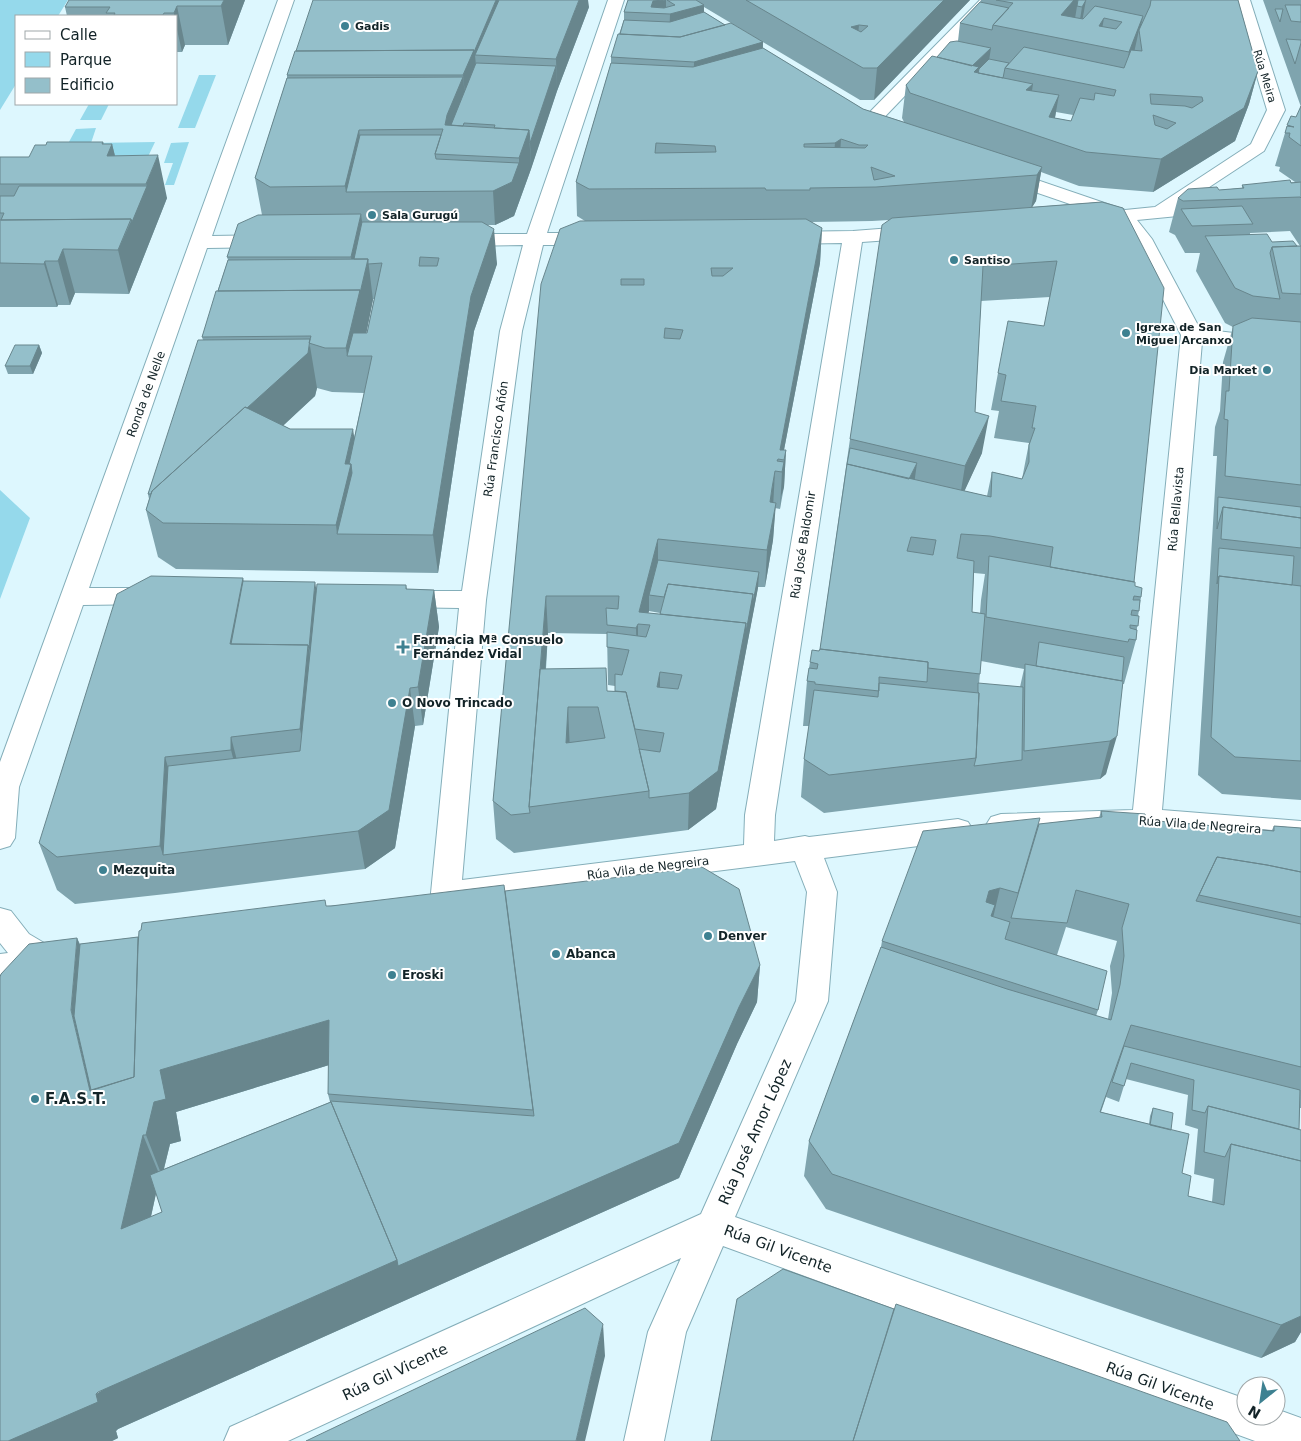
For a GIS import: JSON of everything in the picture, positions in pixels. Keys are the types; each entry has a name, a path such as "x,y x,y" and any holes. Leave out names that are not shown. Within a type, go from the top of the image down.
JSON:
{"street":[{"name":"Ronda de Nelle","path":"0,838 2,790 35,704 286,0"},
{"name":"Rúa Francisco Añón","path":"446,893 473,600 511,330 535,239 616,0"},
{"path":"867,125 989,0"},
{"name":"Rúa Meira","path":"1156,213 1258,147 1276,110 1242,0"},
{"path":"936,55 955,59"},
{"path":"850,115 883,134"},
{"path":"991,170 1124,216 1142,239 1192,335 1301,347"},
{"path":"1079,220 1235,206"},
{"path":"764,238 853,237 937,231"},
{"name":"Rúa José Baldomir","path":"759,854 761,805 853,237"},
{"path":"445,240 614,239"},
{"path":"200,242 288,241"},
{"name":"Rúa Bellavista","path":"1147,820 1192,335"},
{"path":"73,597 176,596"},
{"path":"374,599 473,600"},
{"path":"0,743 35,704"},
{"name":"Rúa Vila de Negreira","path":"416,898 1000,825 1147,820 1301,832"},
{"name":"Rúa José Amor López","path":"644,1441 667,1332 812,1001 822,892 805,848"},
{"path":"0,920 18,943 42,959"},
{"path":"0,967 71,954"},
{"name":"Rúa Gil Vicente","path":"244,1441 713,1226 1301,1438"}],"green space":[{"path":"0,0 68,0 59,15 15,15 15,86 0,110"},
{"path":"199,75 216,75 195,128 178,128"},
{"path":"88,105 108,105 101,120 80,120"},
{"path":"96,128 91,143 155,142 145,163 58,162 76,129"},
{"path":"189,142 174,185 165,185 173,163 164,163 171,143"},
{"path":"0,490 30,518 0,599"}],"building":[{"path":"69,0 224,0 221,6 177,6 174,13 164,13 163,15 114,15 115,13 106,13 110,7 65,7"},
{"path":"313,0 496,0 474,52 474,50 296,51"},
{"path":"499,0 579,0 556,59 475,55"},
{"path":"628,0 663,0 653,1 651,7 664,8 675,5 667,0 696,0 704,5 670,14 624,12"},
{"path":"746,0 944,0 877,68 863,68","holes":["859,25 868,26 861,32 851,27"]},
{"path":"996,0 1074,0 1061,15 1083,19 1095,6 1143,16 1129,52 993,25 1013,3","holes":["1104,18 1122,22 1116,29 1099,26"]},
{"path":"1078,0 1086,0 1082,7 1077,6"},
{"path":"1151,0 1238,0 1258,71 1244,108 1161,159 1086,152 910,93 906,85 932,56 979,67 974,72 1033,84 1026,90 1059,95 1049,117 1071,121 1080,98 1094,100 1095,93 1114,96 1116,90 1005,68 1024,47 1124,68 1131,50 1142,51 1139,30","holes":["1150,94 1202,97 1203,101 1192,108 1151,104","1153,115 1176,123 1167,129 1155,125"]},
{"path":"980,2 1009,8 993,25 992,30 960,23"},
{"path":"1285,5 1301,5 1301,22 1291,21"},
{"path":"1275,9 1283,9 1280,22"},
{"path":"704,12 725,25 680,37 620,34 624,20 670,22"},
{"path":"731,23 763,42 694,62 611,57 618,34 680,37"},
{"path":"1286,39 1301,40 1295,64"},
{"path":"957,41 991,48 972,66 937,57 950,42"},
{"path":"763,48 863,109 1042,167 1037,175 876,187 810,188 810,190 766,190 765,188 589,189 576,182 611,63 693,67","holes":["841,139 859,145 868,145 865,148 804,147 804,144 835,143","656,143 715,146 716,152 655,153","871,167 895,176 874,180"]},
{"path":"474,50 463,75 287,75 295,51"},
{"path":"989,59 1009,63 1005,68 1003,78 978,73 979,69"},
{"path":"476,63 556,66 530,143 529,130 494,128 495,125 464,123 463,126 451,125"},
{"path":"463,77 447,115 445,125 529,130 519,158 435,154 443,129 359,130 345,186 270,187 255,178 287,78"},
{"path":"1301,106 1301,146 1289,137 1290,133 1285,133 1287,126 1294,127 1287,125 1291,116 1296,117"},
{"path":"360,135 441,135 435,154 436,159 519,163 512,182 493,191 346,192"},
{"path":"47,142 103,142 102,144 112,144 107,156 158,155 146,184 0,184 0,157 29,157 35,145 46,145"},
{"path":"1290,180 1291,183 1301,182 1301,198 1183,201 1178,198 1188,189 1217,187 1219,190 1244,188 1242,185"},
{"path":"19,186 147,186 132,222 131,219 1,220 4,213 0,213 0,196 14,196"},
{"path":"1102,202 1123,208 1164,288 1134,582 1050,567 1053,547 990,536 961,534 957,558 974,561 972,612 985,614 980,674 928,668 928,662 820,649 847,464 991,497 992,472 1022,479 1029,462 1029,445 1035,428 1032,428 1036,406 1001,401 1006,375 998,373 1008,321 1044,326 1057,261 983,266 975,412 989,416 965,466 850,439 882,225 892,218","holes":["911,537 936,540 933,555 907,551"]},
{"path":"1242,206 1253,224 1192,226 1181,209"},
{"path":"361,214 351,257 227,257 238,224 258,215"},
{"path":"131,219 118,250 63,249 58,261 45,261 44,264 0,263 0,220"},
{"path":"806,219 822,228 780,450 786,450 784,460 778,459 777,461 784,462 782,472 775,471 772,488 770,502 776,503 767,550 658,539 639,612 746,623 718,771 689,793 649,798 639,749 660,752 664,733 635,729 626,692 615,691 615,674 622,675 629,650 607,647 607,632 646,637 650,625 638,624 636,628 607,625 606,608 618,609 619,596 546,596 530,813 511,815 493,801 541,284 560,229 580,221","holes":["711,268 733,268 723,276 712,276","621,279 644,279 644,285 621,285","665,328 683,330 680,339 664,338","660,672 682,675 678,689 657,687"]},
{"path":"362,222 482,222 494,229 471,296 433,535 337,534 352,473 351,464 349,464 372,356 347,356 353,333 367,333 382,263 368,264 368,259 354,259","holes":["420,257 439,258 437,266 419,266"]},
{"path":"1267,234 1272,242 1293,241 1297,246 1272,247 1270,253 1280,299 1253,296 1235,288 1205,236"},
{"path":"1301,246 1301,294 1282,293 1272,247"},
{"path":"368,259 360,293 360,290 218,291 228,260"},
{"path":"360,290 346,348 325,348 309,343 311,336 202,337 216,291"},
{"path":"1252,318 1301,322 1301,485 1225,476 1228,420 1224,419 1226,391 1229,391 1233,326"},
{"path":"310,339 308,353 247,408 245,407 152,491 151,494 148,494 198,340"},
{"path":"15,345 39,345 30,366 5,366"},
{"path":"245,407 290,429 353,429 345,464 351,464 336,525 163,523 146,510 152,491"},
{"path":"850,448 917,463 909,479 847,464"},
{"path":"1218,497 1301,507 1301,518 1223,507 1217,529"},
{"path":"1223,507 1301,518 1301,548 1221,539"},
{"path":"1219,548 1294,556 1292,585 1219,576 1217,584"},
{"path":"989,556 1135,582 1135,586 1142,588 1141,597 1134,596 1133,600 1140,600 1139,611 1132,610 1131,615 1139,616 1138,626 1130,625 1130,628 1137,630 1136,640 1129,639 1128,642 986,617"},
{"path":"658,560 759,572 752,607 753,594 668,584 664,597 649,595"},
{"path":"151,576 243,578 230,644 308,645 300,729 231,737 231,750 165,757 160,846 57,857 39,843 117,594"},
{"path":"1219,576 1301,586 1301,761 1235,757 1211,737"},
{"path":"243,581 315,582 309,648 308,645 231,644"},
{"path":"317,584 406,585 406,589 434,590 418,687 410,688 389,810 358,831 163,855 168,766 300,751"},
{"path":"668,584 753,594 746,632 746,623 660,614"},
{"path":"1039,642 1124,657 1122,681 1036,666"},
{"path":"820,649 928,662 927,682 879,677 879,691 815,684 815,682 807,681 809,668 817,669 818,664 810,662 812,650 819,651"},
{"path":"1025,664 1123,681 1117,736 1110,741 1024,751"},
{"path":"606,668 607,691 626,692 649,791 529,807 540,669","holes":["568,707 598,707 605,738 566,743"]},
{"path":"879,683 979,693 976,758 829,775 804,759 814,690 878,697"},
{"path":"978,683 1023,687 1022,760 974,766 976,758"},
{"path":"1101,811 1145,814 1146,820 1203,825 1274,831 1274,826 1301,828 1301,872 1217,857 1196,901 1301,924 1301,1067 1131,1025 1100,1112 1189,1134 1182,1173 1191,1176 1188,1196 1224,1205 1231,1144 1301,1161 1301,1316 1281,1325 832,1174 809,1141 881,947 1007,989 1111,1020 1120,985 1124,956 1122,928 1129,904 1076,890 1067,923 1011,918 1039,824 1102,817"},
{"path":"1040,818 1018,893 1000,888 989,891 986,902 995,905 991,916 1010,922 1005,939 1107,971 1098,1010 882,941 923,831"},
{"path":"1217,857 1301,872 1301,917 1199,895"},
{"path":"702,867 739,889 760,965 739,1007 679,1143 398,1266 330,1101 534,1116 505,891"},
{"path":"504,885 533,1110 328,1094 329,1020 160,1070 166,1099 154,1102 146,1135 143,1135 121,1229 162,1212 150,1175 331,1102 397,1260 98,1392 96,1394 98,1402 8,1441 0,1441 1,974 29,944 77,938 71,1010 90,1091 134,1077 138,946 139,931 141,930 142,923 325,900 326,906 331,906"},
{"path":"138,937 134,1077 91,1090 74,1016 80,944"},
{"path":"1124,1046 1300,1090 1299,1129 1208,1106 1205,1113 1192,1110 1194,1080 1131,1063 1124,1086 1112,1082"},
{"path":"1208,1106 1301,1130 1301,1161 1231,1144 1225,1157 1204,1152"},
{"path":"1153,1108 1173,1113 1171,1130 1150,1125"},
{"path":"783,1269 894,1309 853,1441 711,1441 737,1299"},
{"path":"896,1304 1227,1422 1240,1441 853,1441"},
{"path":"585,1308 603,1324 576,1441 306,1441"}],"place":[{"name":"Gadis","path":"345,26"},
{"name":"Sala Gurugú","path":"372,215"},
{"name":"Santiso","path":"954,260"},
{"name":"Igrexa de San Miguel Arcanxo","path":"1126,333"},
{"name":"Dia Market","path":"1267,370"},
{"name":"Farmacia Mª Consuelo Fernández Vidal","path":"403,647"},
{"name":"O Novo Trincado","path":"392,703"},
{"name":"Mezquita","path":"103,870"},
{"name":"Denver","path":"708,936"},
{"name":"Abanca","path":"556,954"},
{"name":"Eroski","path":"392,975"},
{"name":"F.A.S.T.","path":"35,1099"}]}
